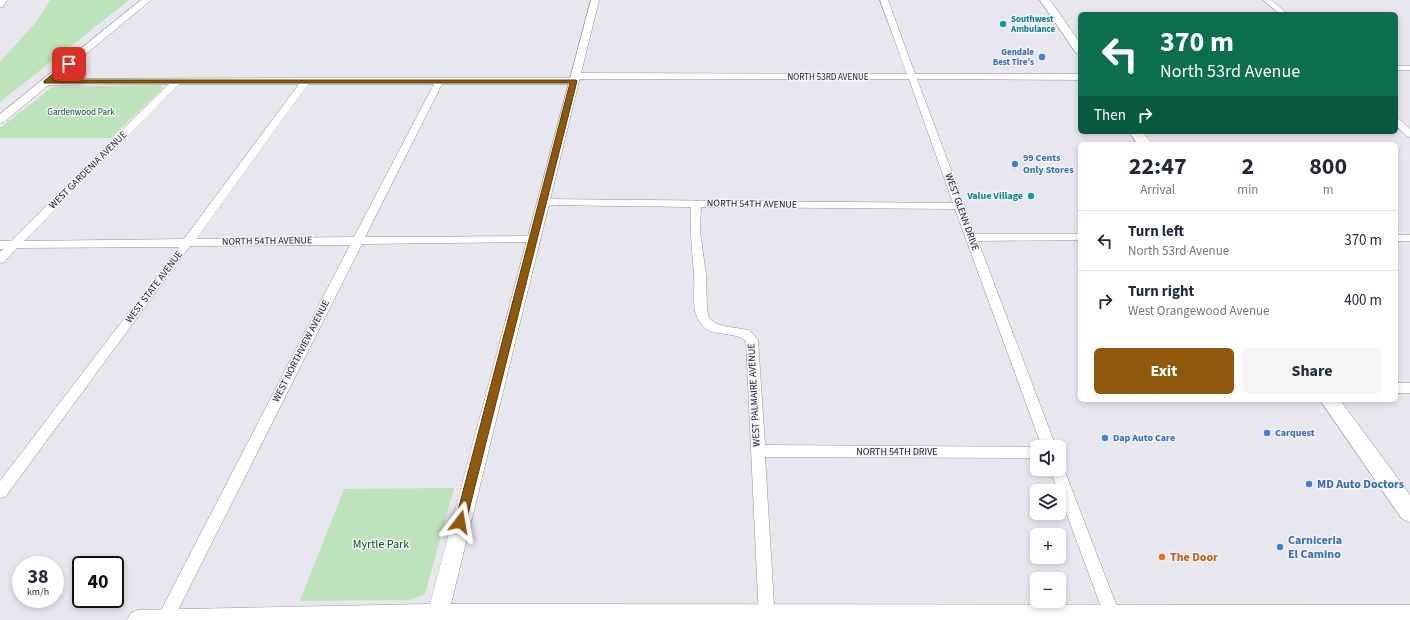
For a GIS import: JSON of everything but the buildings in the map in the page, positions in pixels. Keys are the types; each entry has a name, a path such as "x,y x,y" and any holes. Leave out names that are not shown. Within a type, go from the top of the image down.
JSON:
{"main road":[{"path":"1045,0 1078,48"},
{"path":"1330,402 1410,512"}],"street":[{"path":"0,5 3,0"},
{"path":"0,120 147,0"},
{"path":"436,617 595,0"},
{"name":"WEST GLENN DRIVE","path":"884,0 1046,440"},
{"path":"1267,0 1282,12"},
{"path":"1398,68 1410,68"},
{"name":"NORTH 53RD AVENUE","path":"47,82 439,82 574,79 1078,77"},
{"name":"WEST STATE AVENUE","path":"0,492 188,242 306,81"},
{"name":"WEST GARDENIA AVENUE","path":"0,259 176,82"},
{"name":"WEST NORTHVIEW AVENUE","path":"164,620 439,82"},
{"path":"1398,123 1410,133"},
{"name":"NORTH 54TH AVENUE","path":"544,202 960,206"},
{"name":"WEST PALMAIRE AVENUE","path":"696,203 695,231 700,275 701,310 704,320 711,326 722,330 745,333 752,340 767,618"},
{"path":"972,238 1078,237"},
{"path":"1398,238 1410,238"},
{"name":"NORTH 54TH AVENUE","path":"0,245 533,239"},
{"path":"1398,388 1410,388"},
{"name":"NORTH 54TH DRIVE","path":"757,451 1030,452"},
{"path":"1060,476 1113,618"},
{"path":"138,620 436,617 1113,618 1410,615"}],"green space":[{"path":"50,0 129,0 0,102 0,62 37,21"},
{"name":"Gardenwood Park","path":"159,85 163,88 111,138 0,138 0,128 52,87"},
{"name":"Myrtle Park","path":"454,488 425,594 408,600 300,601 344,489"}],"place":[{"name":"Southwest Ambulance","path":"1003,24"},
{"name":"Gendale Best Tire's","path":"1042,57"},
{"name":"99 Cents Only Stores","path":"1015,164"},
{"name":"Value Village","path":"1031,196"},
{"name":"Carquest","path":"1267,433"},
{"name":"Dap Auto Care","path":"1105,438"},
{"name":"MD Auto Doctors","path":"1309,484"},
{"name":"Carniceria El Camino","path":"1280,547"},
{"name":"The Door","path":"1162,557"}],"route":[{"path":"69,64 47,82 574,81 544,202 533,239 460,522"}]}
